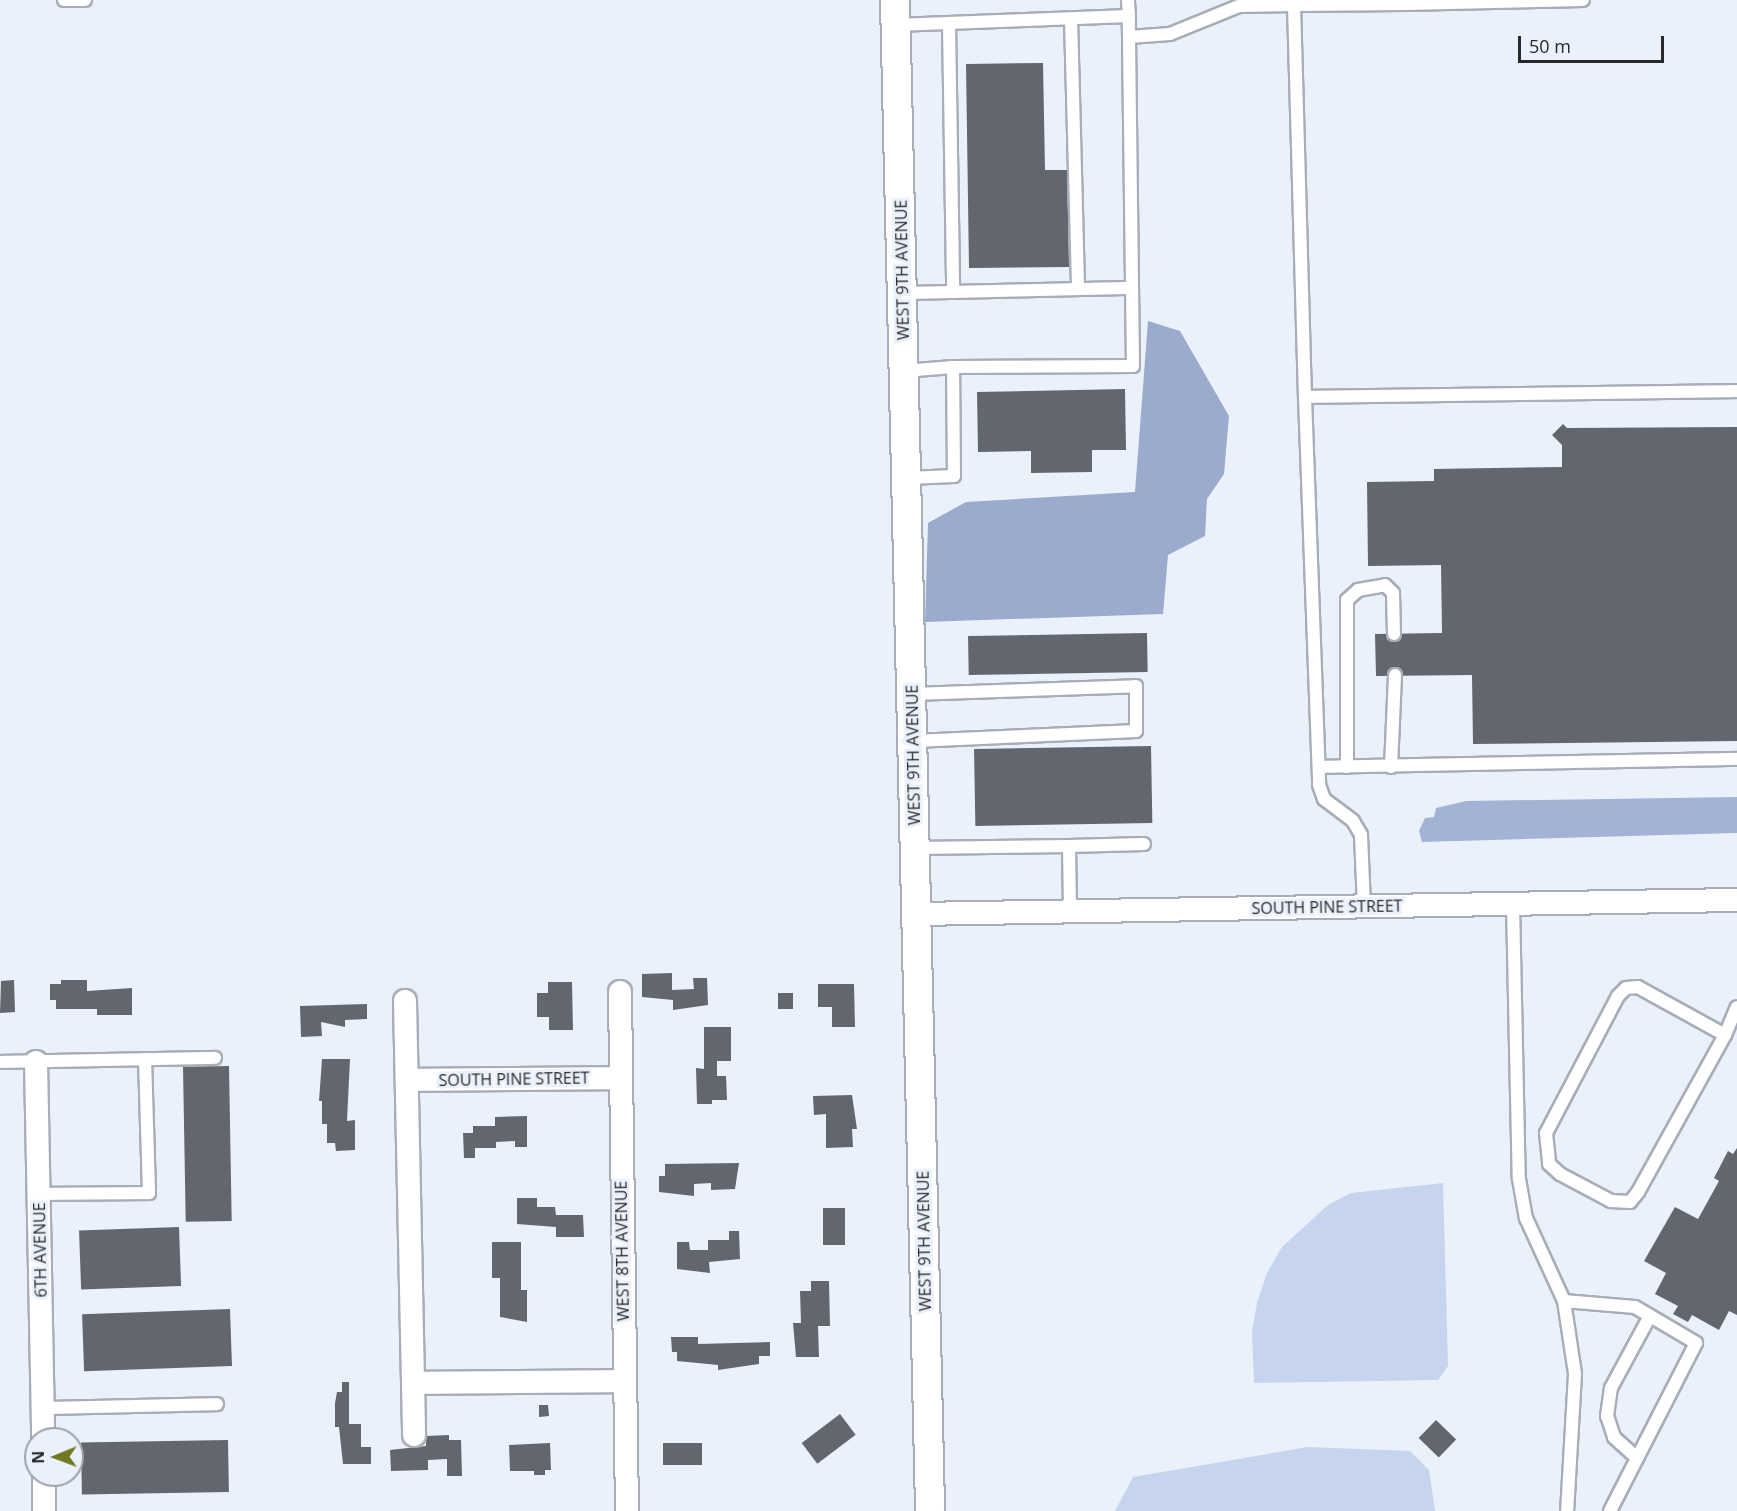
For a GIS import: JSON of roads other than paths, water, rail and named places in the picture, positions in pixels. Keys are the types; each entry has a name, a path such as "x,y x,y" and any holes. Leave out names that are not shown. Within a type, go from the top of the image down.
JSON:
{"street":[{"name":"WEST 9TH AVENUE","path":"895,13 914,741 930,1511"},
{"name":"SOUTH PINE STREET","path":"917,914 1737,900"},
{"name":"WEST 8TH AVENUE","path":"620,992 627,1511"},
{"path":"405,1001 414,1435"},
{"name":"6TH AVENUE","path":"36,1062 43,1427"},
{"name":"SOUTH PINE STREET","path":"408,1080 620,1078"},
{"path":"414,1383 624,1381"},
{"path":"44,1487 44,1511"}],"lane":[{"path":"64,0 85,0"},
{"path":"904,371 953,367 1132,366 1128,0"},
{"path":"1129,37 1170,34 1229,5 1583,0"},
{"path":"1294,5 1318,767 1324,799 1353,821 1361,835 1364,907"},
{"path":"895,13 950,24 1129,16"},
{"path":"1071,19 1078,289"},
{"path":"950,24 953,292"},
{"path":"902,293 1131,288"},
{"path":"907,478 954,476 953,367"},
{"path":"1305,397 1737,391"},
{"path":"1347,767 1347,600 1358,590 1385,585 1393,593 1394,634"},
{"path":"1391,767 1395,675"},
{"path":"912,694 1136,686 1136,731 914,741"},
{"path":"1318,767 1737,759"},
{"path":"915,848 1144,844"},
{"path":"1070,846 1070,911"},
{"path":"1514,904 1519,1179 1526,1218 1563,1301 1575,1374 1567,1511"},
{"path":"1725,1035 1638,987 1626,988 1618,996 1546,1133 1549,1164 1560,1174 1611,1201 1630,1202 1725,1035 1737,1007"},
{"path":"0,1062 214,1058"},
{"path":"39,1194 149,1193 145,1059"},
{"path":"1563,1301 1635,1307 1696,1343 1610,1511"},
{"path":"1637,1458 1614,1437 1607,1416 1611,1388 1650,1316"},
{"path":"43,1408 217,1404"}]}
